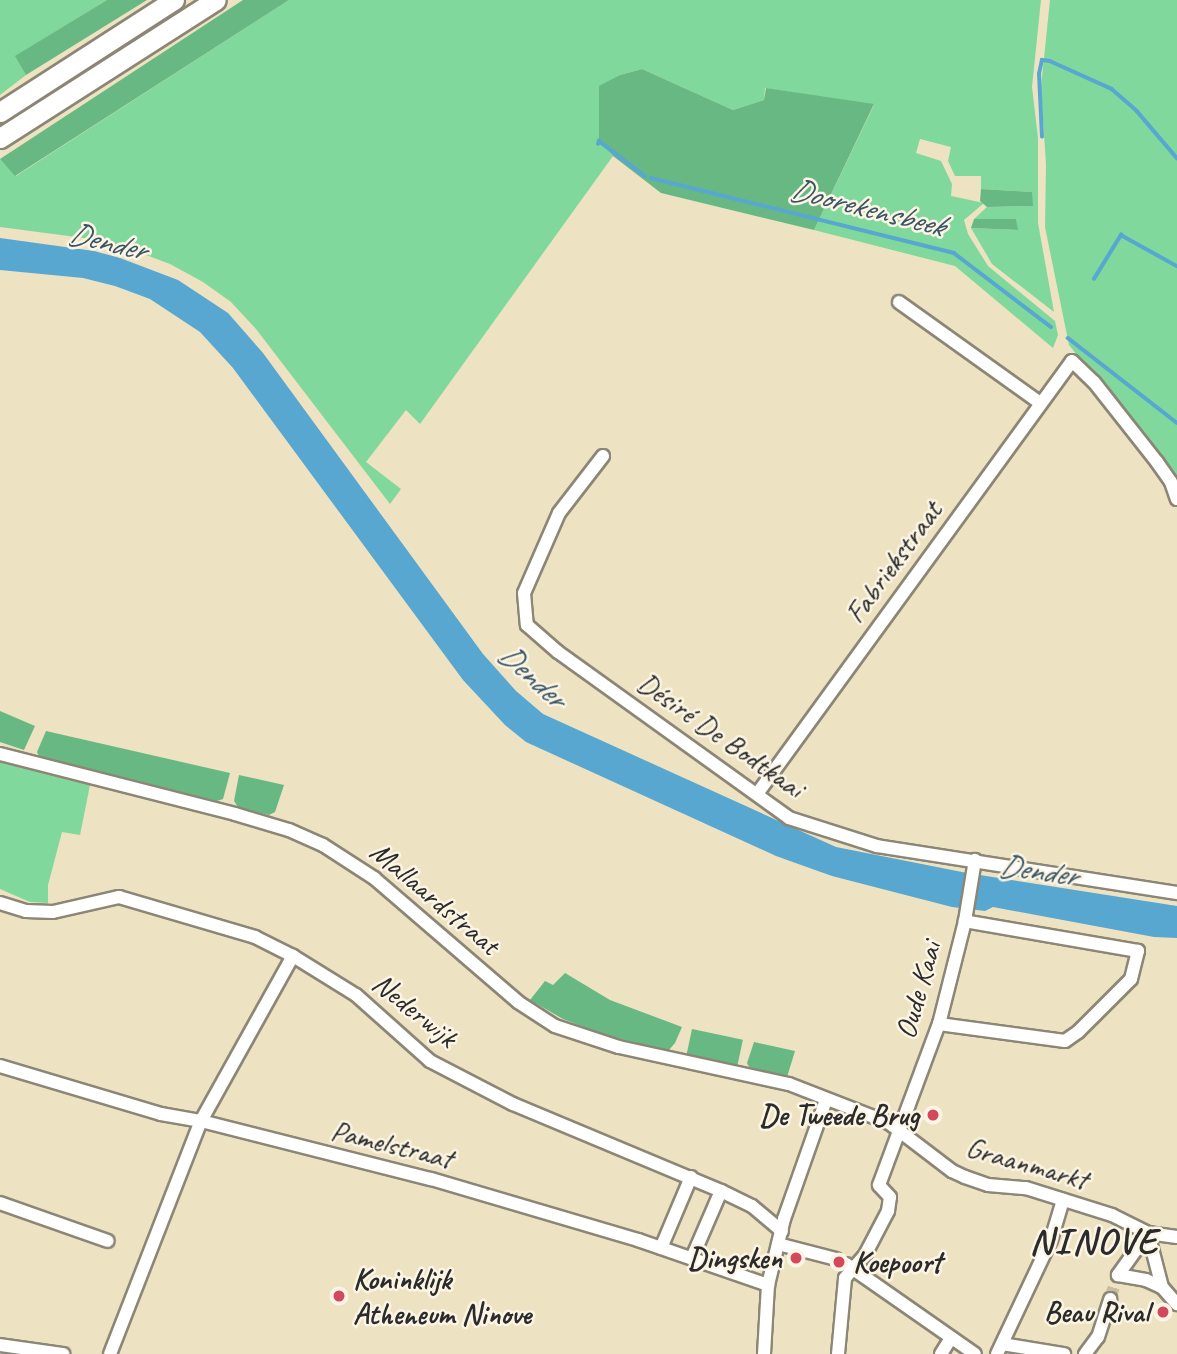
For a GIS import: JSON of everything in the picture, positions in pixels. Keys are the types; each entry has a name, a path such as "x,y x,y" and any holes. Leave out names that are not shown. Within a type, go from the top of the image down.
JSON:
{"highway":[{"path":"0,112 174,0"},
{"path":"0,138 216,0"}],"street":[{"path":"899,302 1040,403"},
{"name":"Fabriekstraat","path":"757,794 1072,361 1094,382 1157,462 1171,482 1177,499"},
{"name":"Désiré De Bodtkaai","path":"603,456 559,513 524,593 527,625 558,652 789,818 877,846 974,864 1177,892"},
{"name":"Mallaardstraat","path":"0,754 289,830 323,845 374,878 518,1002 555,1026 619,1047 770,1079 889,1123 897,1131"},
{"name":"Oude Kaai","path":"846,1264 888,1211 890,1197 879,1185 939,1024 965,921 974,864"},
{"name":"Nederwijk","path":"0,903 26,911 53,912 119,897 255,937 293,956 356,995 430,1060 513,1104 691,1177 752,1206 780,1237"},
{"path":"939,1024 1065,1041 1078,1032 1130,979 1138,951 965,921"},
{"path":"110,1354 201,1121 293,956"},
{"name":"Pamelstraat","path":"0,1066 161,1114 201,1121 431,1179 662,1248 768,1285"},
{"path":"764,1354 768,1285 780,1237 826,1100"},
{"name":"Graanmarkt","path":"897,1131 965,1177 988,1185 1018,1186 1112,1215 1148,1233 1177,1237"},
{"path":"662,1248 691,1177"},
{"path":"692,1258 721,1191"},
{"path":"1063,1200 1051,1240 999,1349 1064,1354"},
{"path":"0,1203 108,1241"},
{"path":"1148,1233 1118,1275 1162,1287"},
{"path":"1148,1233 1162,1287 1177,1304"},
{"path":"780,1237 846,1264 975,1354"},
{"path":"838,1354 846,1264"},
{"path":"1086,1354 1098,1337 1110,1298"},
{"path":"941,1354 951,1338"},
{"path":"0,1345 63,1354"}],"green space":[{"path":"0,0 107,0 16,56 26,75 0,95"},
{"path":"107,0 147,0 26,75 15,56"},
{"path":"243,0 289,0 15,176 0,159"},
{"path":"289,0 1041,0 1032,87 1038,138 1038,223 1054,312 992,264 971,228 1017,230 1016,219 974,219 987,207 1032,206 1032,192 981,189 981,176 955,176 948,161 951,147 920,139 916,153 941,161 952,184 951,196 984,203 964,220 968,234 988,266 1055,321 1058,335 1053,348 955,266 814,230 874,105 765,88 764,100 733,110 642,69 620,75 599,140 613,156 420,424 406,410 366,462 401,489 390,504 256,329 231,302 203,282 170,264 125,247 99,240 0,227 0,159 16,176"},
{"path":"1050,0 1177,0 1177,479 1069,345 1045,227 1046,165 1041,87"},
{"path":"642,69 733,110 764,100 766,88 874,104 814,230 661,193 613,156 599,140 599,86 620,75"},
{"path":"981,189 1032,192 1033,206 987,207 980,201"},
{"path":"974,219 1016,219 1018,230 971,228"},
{"path":"0,711 35,726 24,750 0,742"},
{"path":"46,731 230,773 223,799 217,801 39,756 37,752"},
{"path":"0,762 90,785 80,835 62,832 48,885 48,903 30,902 0,889"},
{"path":"239,775 284,785 275,812 269,815 238,807 234,801"},
{"path":"565,973 610,1000 682,1027 675,1043 668,1051 605,1035 563,1019 530,1000 545,981 553,985"},
{"path":"692,1029 743,1040 737,1065 687,1054"},
{"path":"754,1042 795,1051 787,1077 749,1067 747,1063"}],"water":[{"path":"0,238 94,251 120,258 178,280 228,313 263,353 483,654 516,691 543,714 836,847 967,873 1177,906 1177,938 1154,937 993,907 985,911 952,907 832,876 776,856 526,742 505,725 463,680 233,368 200,332 150,299 115,286 83,278 0,270"}],"waterway":[{"path":"1042,137 1039,74 1042,60 1050,61 1112,89 1137,111 1177,158"},
{"name":"Doorekensbeek","path":"598,144 599,141 645,176"},
{"name":"Doorekensbeek","path":"651,178 954,253 1051,327"},
{"path":"1094,279 1121,235 1177,266"},
{"name":"Doorekensbeek","path":"1068,338 1177,423"}],"tunnel":[{"path":"1110,1299 1118,1275"}],"place":[{"name":"De Tweede Brug","path":"933,1115"},
{"name":"Dingsken","path":"796,1258"},
{"name":"Koepoort","path":"839,1262"},
{"name":"Koninklijk Atheneum Ninove","path":"339,1296"},
{"name":"Beau Rival","path":"1163,1312"}],"district":[{"name":"NINOVE","path":"1094,1241"}],"water label":[{"name":"Dender","path":"107,242"},
{"name":"Dender","path":"532,676"},
{"name":"Dender","path":"1038,871"}]}
